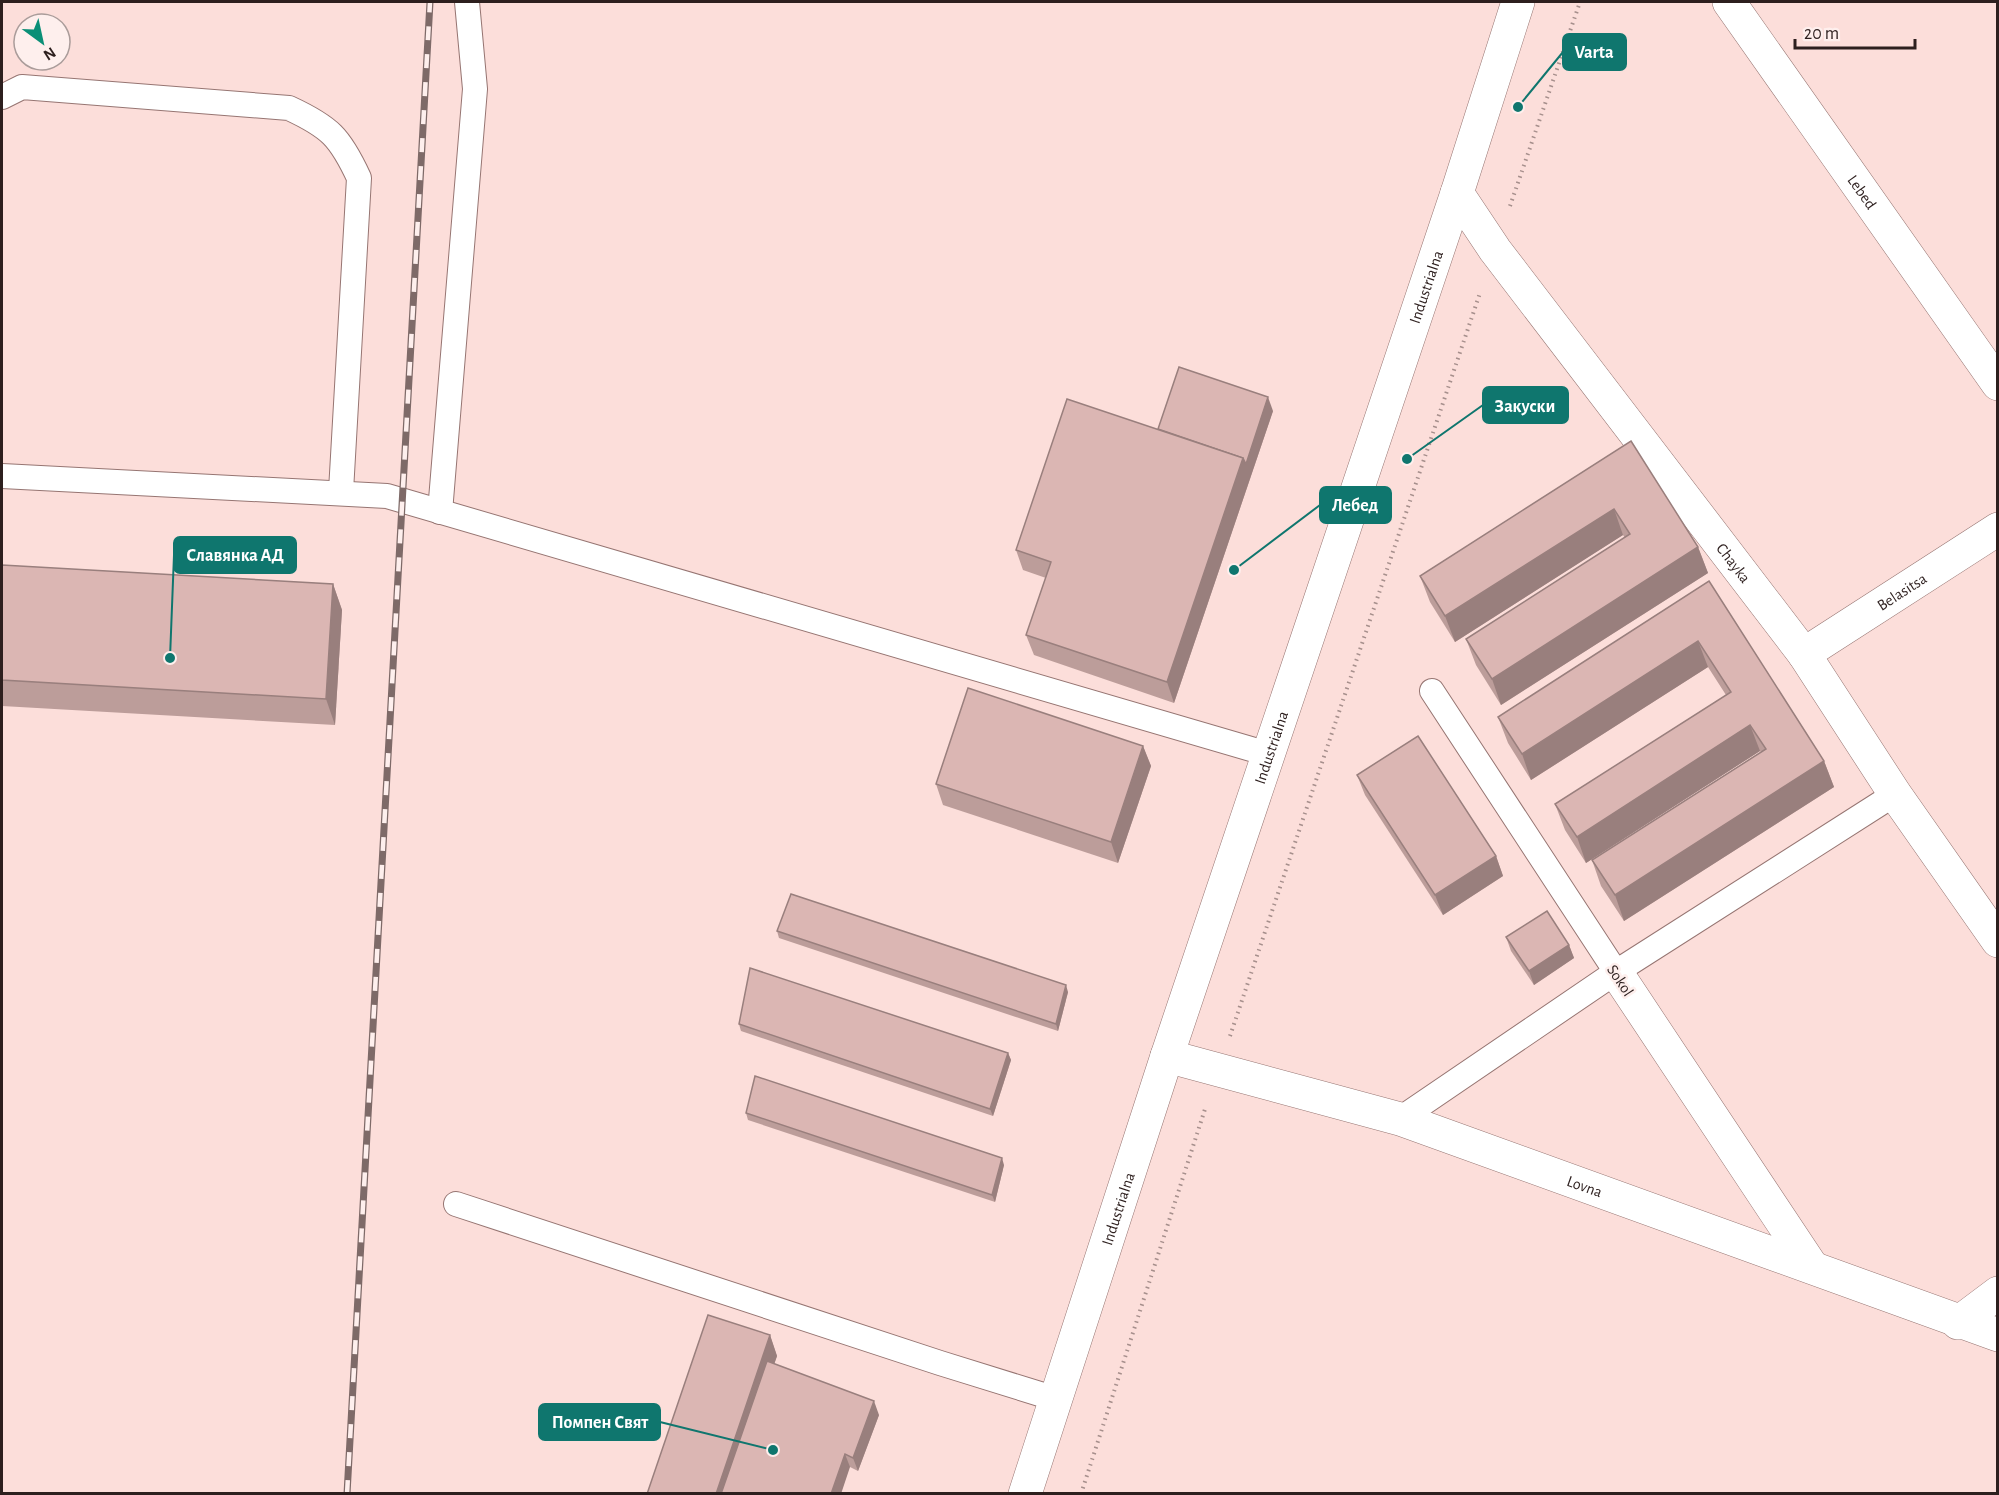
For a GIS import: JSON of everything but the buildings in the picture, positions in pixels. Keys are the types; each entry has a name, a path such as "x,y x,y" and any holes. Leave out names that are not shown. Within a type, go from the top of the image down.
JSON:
{"street":[{"name":"Industrialna","path":"1025,1494 1167,1056 1457,193 1518,2"},
{"name":"Lebed","path":"1729,2 1998,384"},
{"name":"Chayka","path":"1457,193 1495,250 1804,654 1895,794 1998,941"},
{"name":"Belasitsa","path":"1804,654 1998,529"},
{"name":"Sokol","path":"1616,972 1812,1267"},
{"name":"Lovna","path":"1167,1056 1400,1119 1812,1267 1958,1323 1998,1335"},
{"path":"1958,1323 1998,1293"}],"lane":[{"path":"440,512 475,89 467,2"},
{"path":"2,97 22,87 289,108 323,124 345,149 359,178 341,491"},
{"path":"2,476 341,491 387,496 1268,754"},
{"name":"Sokol","path":"1432,691 1616,972"},
{"path":"1400,1119 1616,972 1895,794"},
{"path":"456,1204 939,1364 1056,1399"}],"path":[{"path":"1081,1494 1218,1071 1580,2"}],"railway":[{"path":"347,1494 430,2"}],"place":[{"name":"Varta","path":"1518,107"},
{"name":"Закуски","path":"1407,459"},
{"name":"Лебед","path":"1234,570"},
{"name":"Славянка АД","path":"170,658"},
{"name":"Помпен Свят","path":"773,1450"}]}
